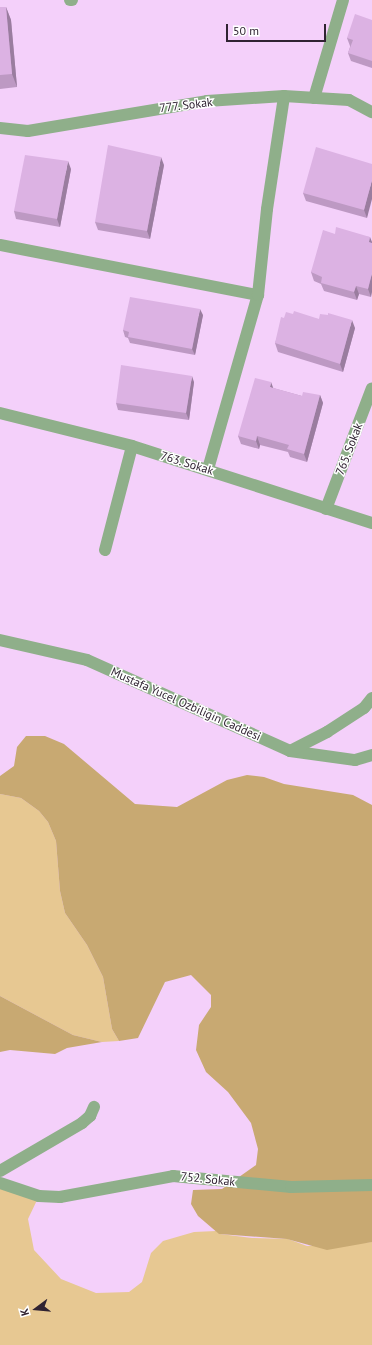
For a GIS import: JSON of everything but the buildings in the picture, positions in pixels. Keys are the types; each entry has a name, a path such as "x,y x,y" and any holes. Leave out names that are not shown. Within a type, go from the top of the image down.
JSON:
{"street":[{"path":"314,98 343,0"},
{"path":"208,469 258,295 267,209 284,96"},
{"name":"777. Sokak","path":"0,128 28,131 207,101 284,96 349,100 372,112"},
{"path":"0,245 258,295"},
{"name":"765. Sokak","path":"326,509 372,388"},
{"name":"763. Sokak","path":"0,413 132,446 208,469 372,523"},
{"path":"104,550 132,446"},
{"name":"Mustafa Yucel Ozbiligin Caddesi","path":"0,640 87,660 290,751 355,760 372,755"},
{"path":"290,751 334,728 364,708 372,698"},
{"path":"0,1171 82,1124 90,1116 94,1107"},
{"name":"752. Sokak","path":"0,1183 39,1196 60,1197 173,1176 291,1187 372,1185"}],"shaded area":[{"path":"26,736 45,736 64,744 135,804 177,807 227,780 247,775 264,777 284,784 353,795 372,805 372,1242 327,1250 287,1239 219,1234 198,1216 191,1204 193,1190 222,1189 256,1165 258,1149 251,1123 228,1092 206,1072 196,1050 199,1025 211,1007 211,995 191,975 165,982 138,1038 119,1041 112,1029 103,977 87,945 65,913 60,891 56,841 48,822 39,811 21,798 0,794 0,776 14,766 17,747"},
{"path":"0,794 21,798 39,811 48,822 56,841 60,891 65,913 87,945 103,977 112,1029 119,1041 102,1042 73,1035 0,996"},
{"path":"0,996 73,1035 102,1042 67,1048 55,1054 10,1050 0,1052"},
{"path":"0,1183 39,1196 28,1219 34,1250 61,1279 96,1293 129,1292 142,1282 151,1253 163,1241 194,1232 216,1231 220,1234 252,1238 288,1239 307,1246 372,1242 372,1345 0,1345"}]}
